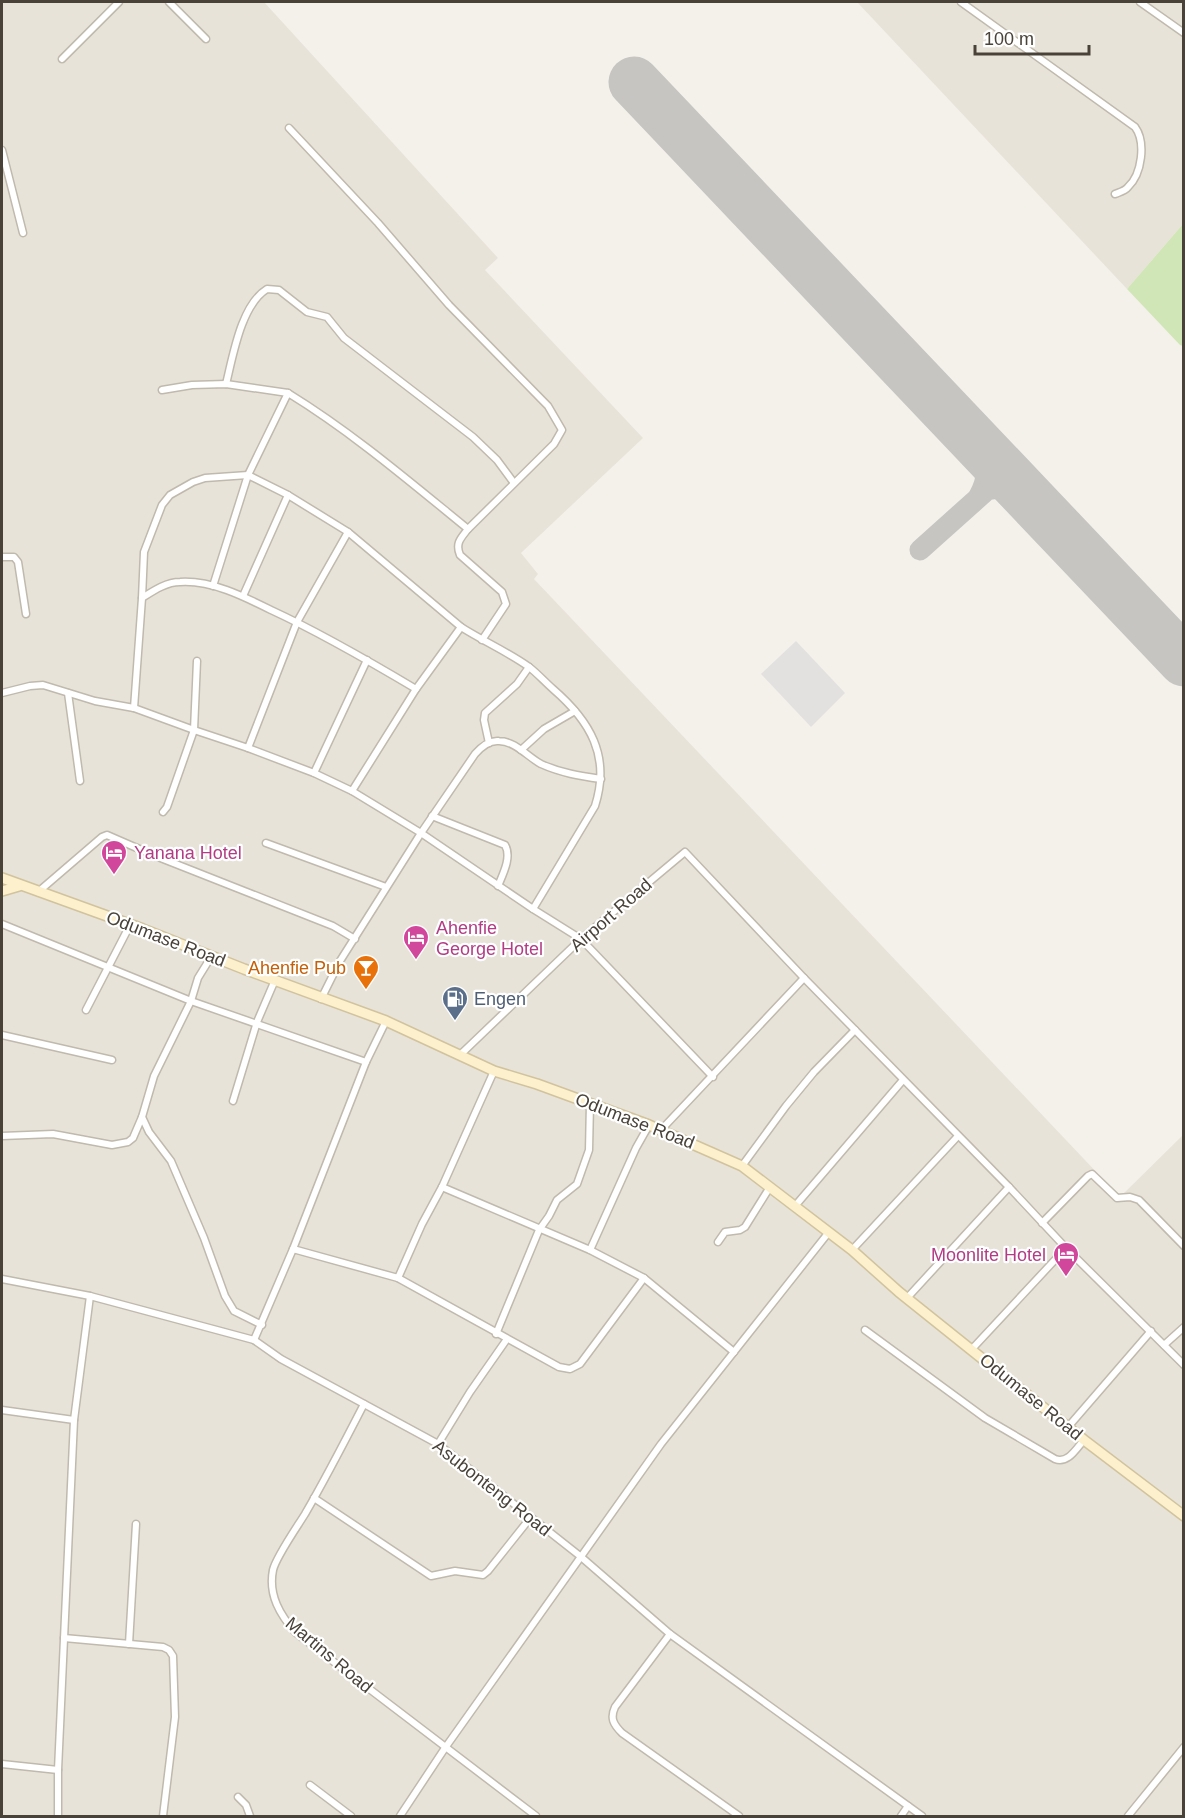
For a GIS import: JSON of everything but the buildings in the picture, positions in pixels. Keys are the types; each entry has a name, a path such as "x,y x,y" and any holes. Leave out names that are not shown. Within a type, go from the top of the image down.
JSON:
{"main road":[{"path":"2,871 19,886"},
{"name":"Odumase Road","path":"2,878 386,1022 494,1071 649,1125 742,1166 852,1250 1084,1440 1184,1516"},
{"path":"2,891 19,886"}],"street":[{"path":"62,59 119,2"},
{"path":"169,2 206,39"},
{"path":"961,2 1135,126 1141,138 1136,176 1128,188 1115,194"},
{"path":"1140,2 1184,33"},
{"path":"289,128 378,223 449,305 555,415 562,430 554,444 468,529 458,542 457,549 460,555 502,592 506,604 482,640"},
{"path":"2,150 23,233"},
{"path":"226,384 242,325 257,297 267,289 279,290 307,312 327,317 344,338 474,437 497,460 514,483"},
{"path":"162,390 192,385 226,384 288,393 330,419 382,457 468,529"},
{"path":"213,586 248,475 288,393"},
{"path":"134,708 144,552 162,505 170,495 192,482 205,478 248,475 288,495 348,532 461,627 529,667 569,703 585,723 596,746 602,768 601,789 596,806 533,909"},
{"path":"243,596 288,495"},
{"path":"248,748 297,621 348,532"},
{"path":"2,557 14,557 18,562 26,614"},
{"path":"142,598 171,583 181,581 213,586 243,596 297,621 416,689"},
{"path":"352,790 416,689 461,627"},
{"path":"314,773 367,660"},
{"path":"163,812 167,807 194,730 197,661"},
{"path":"489,743 484,720 485,713 517,684 529,667"},
{"path":"2,693 43,686 95,701 134,708 248,748 352,790 581,939 713,1077"},
{"path":"68,693 80,781"},
{"path":"521,750 544,729 575,711"},
{"path":"321,999 332,975 386,887 432,816 481,748 499,741 511,744 540,763 570,775 601,779"},
{"path":"432,816 505,845 508,852 506,868 498,886"},
{"path":"37,892 107,835 333,926 355,939"},
{"path":"266,843 386,887"},
{"name":"Airport Road","path":"460,1054 581,939 685,852 804,978"},
{"path":"2,924 191,1001 257,1022 366,1062"},
{"path":"86,1010 130,925"},
{"path":"2,1136 53,1134 112,1145 133,1138 154,1076 191,1001 198,978 211,957"},
{"path":"661,1130 804,978 1010,1187 1066,1248 1184,1365"},
{"path":"233,1101 257,1022 275,980"},
{"path":"254,1340 293,1249 366,1062 386,1022"},
{"path":"742,1166 814,1072 855,1030"},
{"path":"2,1035 71,1053 112,1060"},
{"path":"398,1278 494,1071"},
{"path":"795,1206 903,1080"},
{"path":"496,1334 539,1230 557,1200 577,1184 589,1150 590,1103"},
{"path":"142,1117 149,1132 171,1161 204,1238 225,1296 234,1311 262,1324"},
{"path":"590,1250 636,1148 649,1125"},
{"path":"852,1250 958,1136"},
{"path":"1042,1223 1092,1174 1117,1198 1130,1197 1139,1200 1184,1246"},
{"path":"442,1187 590,1250 644,1278 735,1352"},
{"path":"718,1242 725,1232 745,1227 770,1187"},
{"path":"908,1297 1010,1187"},
{"path":"400,1816 580,1556 661,1444 829,1232"},
{"path":"1177,1240 1184,1234"},
{"path":"972,1349 1066,1248"},
{"path":"293,1249 398,1278 496,1334 559,1367 570,1369 579,1364 644,1278"},
{"name":"Asubonteng Road","path":"2,1279 90,1296 254,1340 281,1359 438,1444 580,1556 670,1634 922,1816"},
{"path":"58,1816 58,1770 74,1420 90,1296"},
{"path":"1164,1345 1184,1327"},
{"path":"866,1330 985,1418 1055,1460 1066,1460 1084,1440"},
{"path":"1068,1427 1151,1331"},
{"path":"438,1444 470,1392 507,1339"},
{"name":"Martins Road","path":"364,1404 314,1498 273,1568 272,1584 282,1617 296,1633 536,1816"},
{"path":"2,1410 74,1420"},
{"path":"314,1498 431,1576 455,1571 483,1575 489,1571 531,1517"},
{"path":"129,1644 136,1524"},
{"path":"670,1634 615,1707 612,1714 614,1724 622,1733 739,1816"},
{"path":"64,1638 163,1647 169,1650 172,1656 175,1717 163,1816"},
{"path":"1128,1816 1184,1747"},
{"path":"2,1764 58,1770"},
{"path":"310,1785 351,1816"},
{"path":"238,1797 246,1804 250,1816"},
{"path":"901,1816 908,1806"}],"shaded area":[{"path":"2,2 264,2 498,258 485,270 643,438 521,553 538,574 534,579 1120,1197 1183,1135 1183,1816 2,1816"},
{"path":"857,2 1183,2 1183,224 1127,289"},
{"path":"796,641 845,693 811,727 761,674"}],"green space":[{"path":"1183,224 1183,346 1127,289"}],"taxiway":[{"path":"979,496 985,483 986,472 981,447"},
{"path":"920,550 987,490 1012,490 1026,495"}],"runway":[{"path":"634,82 1184,661"}],"place":[{"name":"Yanana Hotel","path":"114,876"},
{"name":"Ahenfie George Hotel","path":"416,961"},
{"name":"Ahenfie Pub","path":"366,991"},
{"name":"Engen","path":"455,1022"},
{"name":"Moonlite Hotel","path":"1066,1278"}]}
